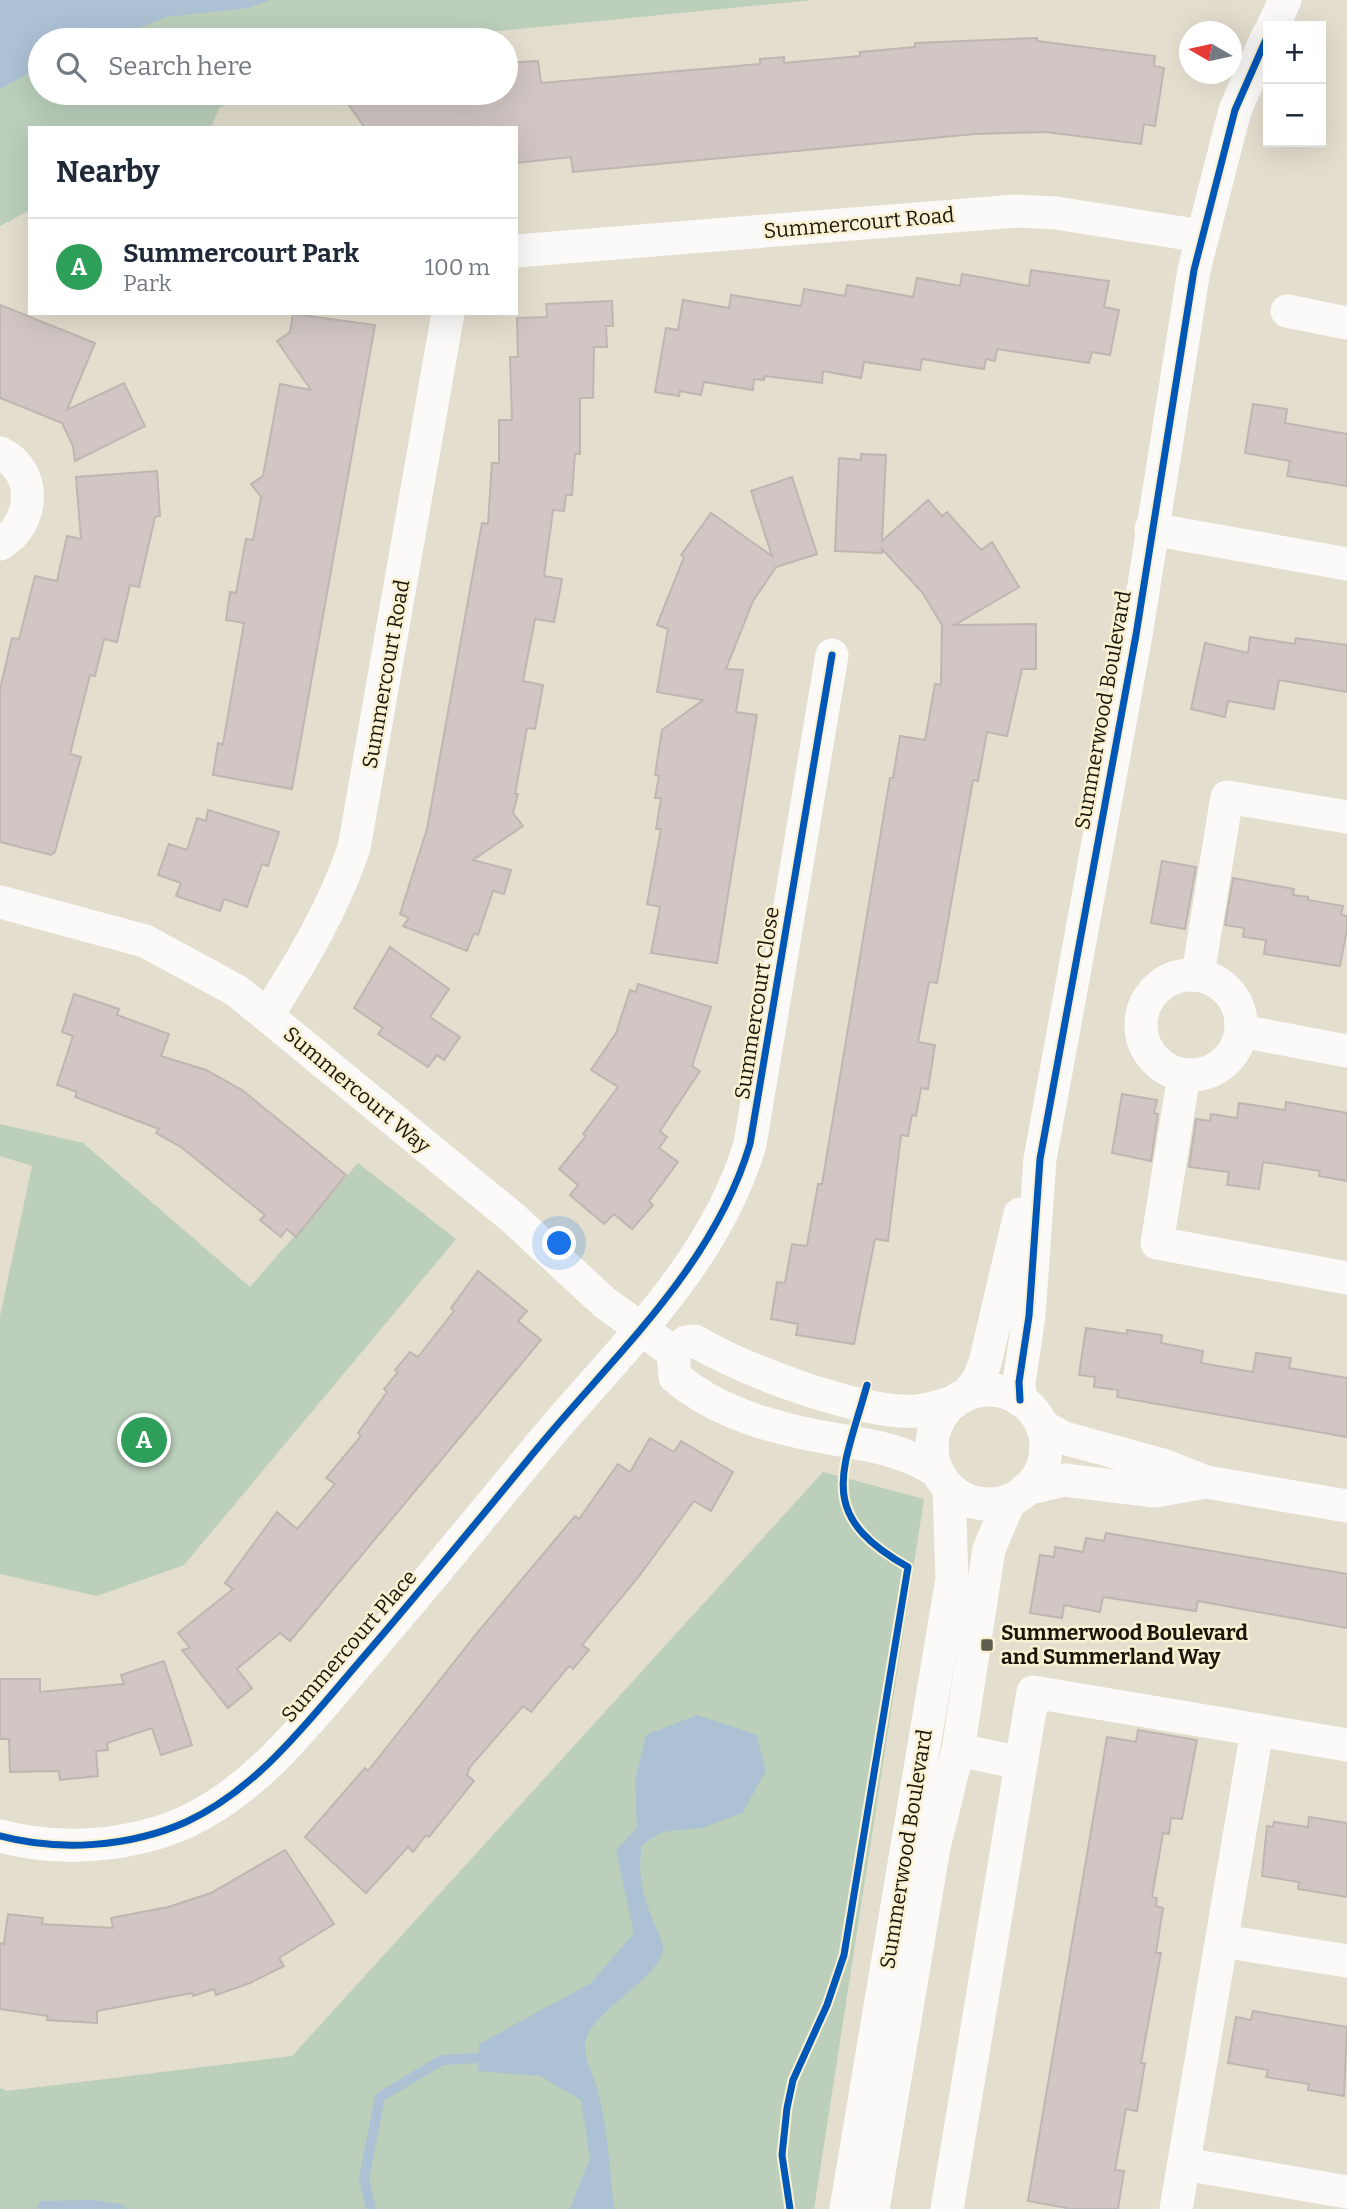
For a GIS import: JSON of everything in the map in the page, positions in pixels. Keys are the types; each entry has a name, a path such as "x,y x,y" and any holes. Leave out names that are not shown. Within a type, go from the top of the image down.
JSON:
{"street":[{"path":"1275,21 1285,0"},
{"name":"Summerwood Boulevard","path":"1020,1400 1019,1382 1029,1316 1040,1158 1136,635 1151,529 1201,236 1236,110 1263,47"},
{"name":"Summercourt Road","path":"518,251 1016,211 1056,213 1201,236"},
{"path":"1287,312 1347,323"},
{"name":"Summercourt Road","path":"268,1014 307,954 341,884 354,848 448,315"},
{"path":"0,453 17,466 29,495 27,512 20,527 0,544"},
{"path":"1151,529 1347,565"},
{"name":"Summercourt Close","path":"642,1329 704,1245 741,1176 750,1144 832,654"},
{"path":"1198,974 1227,797 1347,817"},
{"name":"Summercourt Way","path":"0,902 145,941 237,991 513,1218 605,1303 673,1352"},
{"path":"1182,974 1198,974 1213,978 1226,988 1241,1015 1241,1031 1237,1046 1228,1060 1200,1075 1184,1075 1169,1070 1156,1061 1141,1034 1140,1018 1154,989 1182,974"},
{"path":"1241,1031 1347,1051"},
{"path":"1184,1075 1157,1243 1347,1278"},
{"name":"Summerwood Boulevard","path":"961,1397 978,1380 985,1363 1020,1214 1040,1158"},
{"name":"Summercourt Place","path":"0,1836 41,1845 92,1844 144,1835 185,1822 218,1803 260,1770 304,1726 434,1575 539,1445 642,1329"},
{"path":"1018,1495 1043,1470 1048,1446 1045,1427 1035,1410 995,1389 918,1411 879,1408 790,1384 712,1351 695,1341 686,1342 673,1352 676,1377 692,1391 727,1410 804,1433 899,1451 944,1480 960,1497 981,1505 990,1506 1064,1480 1155,1491 1206,1482"},
{"path":"944,1480 931,1444 933,1430 961,1397"},
{"path":"1045,1427 1064,1438 1166,1466 1206,1482 1347,1506"},
{"name":"Summerwood Boulevard","path":"846,2209 952,1579 944,1480"},
{"name":"Summerwood Boulevard","path":"873,2209 934,1847 958,1750 989,1549 1018,1495"},
{"path":"947,2209 1033,1692 1347,1745"},
{"path":"1176,2209 1257,1731"},
{"name":"Summerwood Boulevard","path":"958,1750 1021,1763"},
{"path":"1222,1941 1347,1961"},
{"path":"1184,2164 1347,2192"}],"green space":[{"path":"0,0 813,0 518,29 28,28 28,105 226,105 219,108 212,126 28,126 28,211 0,226"},
{"path":"0,1124 83,1143 250,1287 358,1163 456,1239 184,1565 97,1596 0,1574 0,1316 32,1166 0,1156"},
{"path":"823,1472 924,1499 814,2209 0,2209 0,2088 7,2091 292,2056"}],"water":[{"path":"0,0 271,0 248,8 166,17 139,28 28,28 28,74 0,89"},
{"path":"697,1715 757,1735 766,1771 742,1813 702,1828 662,1832 642,1845 642,1885 662,1942 661,1958 643,1979 594,2025 585,2042 587,2059 603,2113 614,2209 570,2209 590,2158 581,2100 540,2076 478,2071 479,2044 591,1983 634,1933 616,1851 637,1827 635,1781 646,1735"}],"building":[{"path":"1037,38 1037,41 1155,56 1154,66 1164,68 1155,126 1144,124 1141,144 1046,132 975,134 573,172 571,157 518,163 518,126 364,126 349,105 518,105 518,62 538,61 541,83 760,64 760,59 784,57 784,63 860,56 860,52 915,47 915,43"},
{"path":"1031,270 1109,281 1104,307 1119,310 1110,355 1092,352 1089,363 997,349 995,361 986,359 984,369 922,359 920,370 864,362 861,378 823,371 822,383 765,376 764,380 754,379 753,390 704,382 701,395 680,391 679,396 655,392 666,328 678,330 683,300 729,308 731,295 801,306 804,289 845,296 847,285 913,297 917,278 960,286 962,274 1029,286"},
{"path":"612,301 613,326 606,326 607,347 594,347 593,398 580,398 580,454 575,454 572,495 566,495 564,511 553,510 544,576 562,579 554,622 535,619 523,681 543,685 535,729 527,728 515,794 518,794 513,813 523,826 473,860 511,870 504,894 493,891 478,935 474,933 467,951 403,926 409,918 400,914 427,829 482,523 488,524 492,463 499,463 499,420 512,420 510,357 518,357 517,318 547,317 546,304"},
{"path":"0,305 95,343 67,410 124,383 145,426 75,461 73,446 62,423 0,398"},
{"path":"293,315 375,325 292,789 213,775 218,743 223,744 244,623 226,620 230,592 236,593 246,539 253,540 261,497 251,484 263,476 280,384 311,390 277,341 290,332"},
{"path":"1253,404 1287,409 1285,423 1347,434 1347,486 1287,476 1290,461 1245,453"},
{"path":"861,454 886,455 882,541 928,500 942,516 947,512 981,550 992,542 1019,587 955,625 1036,624 1036,669 1022,669 1007,736 987,732 978,781 973,780 937,983 929,982 918,1042 935,1045 928,1089 921,1088 916,1116 912,1115 908,1136 901,1135 888,1241 875,1239 854,1344 796,1335 798,1324 771,1319 777,1282 785,1283 792,1244 807,1246 818,1184 822,1184 890,778 893,778 900,736 925,740 935,684 941,685 942,625 922,592 882,549 882,553 835,551 839,458 861,460"},
{"path":"157,471 160,516 155,517 139,587 130,585 117,642 104,639 95,676 90,675 70,754 81,757 55,852 51,855 0,842 0,689 12,638 19,639 35,576 57,581 67,536 81,539 76,477"},
{"path":"792,477 817,554 776,567 753,601 726,669 743,670 736,712 757,715 717,963 651,953 660,907 647,904 661,829 656,829 661,798 655,798 659,776 655,775 662,730 703,700 657,692 668,629 657,625 684,557 681,555 711,513 772,556 751,491"},
{"path":"1250,637 1295,644 1296,638 1347,645 1347,692 1279,680 1274,709 1228,701 1225,717 1191,709 1205,643 1248,653"},
{"path":"208,810 279,832 268,866 262,864 247,907 224,899 220,911 176,896 181,883 158,875 169,844 187,850 197,818 206,821"},
{"path":"1162,861 1196,867 1185,929 1151,923"},
{"path":"1233,878 1294,889 1293,895 1343,906 1341,915 1347,916 1347,929 1340,966 1264,954 1266,940 1243,937 1244,928 1225,925"},
{"path":"390,947 449,989 430,1017 460,1037 444,1060 437,1055 428,1067 378,1034 383,1028 354,1008"},
{"path":"638,984 711,1007 692,1066 700,1071 660,1131 667,1137 659,1148 678,1162 649,1201 653,1205 632,1229 614,1214 604,1224 570,1195 578,1185 559,1169 586,1136 583,1134 618,1087 591,1070 616,1033 630,990 636,992"},
{"path":"74,994 119,1009 117,1015 169,1034 161,1056 206,1070 242,1090 346,1175 296,1237 287,1229 281,1237 260,1220 265,1215 181,1147 156,1133 159,1129 75,1097 77,1092 57,1085 73,1036 62,1032"},
{"path":"1122,1094 1157,1100 1154,1113 1158,1114 1151,1161 1112,1153"},
{"path":"1286,1102 1347,1113 1347,1181 1319,1176 1320,1171 1263,1162 1259,1189 1227,1185 1229,1172 1189,1167 1196,1119 1210,1121 1211,1114 1237,1118 1239,1103 1285,1110"},
{"path":"478,1271 527,1311 518,1321 541,1340 290,1641 280,1633 237,1669 252,1688 228,1708 182,1650 190,1648 178,1633 233,1589 225,1583 277,1512 297,1529 335,1484 326,1478 361,1436 358,1433 387,1392 384,1389 398,1372 395,1370 410,1352 418,1357 454,1311 451,1308"},
{"path":"1086,1328 1127,1334 1127,1330 1162,1335 1161,1343 1203,1351 1201,1363 1253,1372 1256,1353 1291,1358 1289,1368 1347,1378 1347,1437 1117,1397 1118,1390 1094,1387 1095,1377 1079,1375"},
{"path":"650,1438 674,1452 681,1441 733,1472 711,1511 694,1501 640,1575 582,1645 589,1650 573,1669 569,1666 531,1712 523,1706 470,1767 467,1775 474,1781 429,1837 426,1835 413,1852 408,1847 366,1893 305,1837 365,1768 368,1771 478,1632 575,1516 579,1519 618,1464 630,1472"},
{"path":"1106,1533 1347,1574 1347,1628 1198,1601 1196,1611 1103,1597 1100,1612 1064,1605 1062,1618 1030,1613 1040,1555 1054,1557 1055,1547 1083,1552 1086,1538 1104,1541"},
{"path":"164,1661 192,1745 161,1755 152,1728 107,1743 108,1750 96,1751 98,1776 60,1780 59,1771 10,1772 9,1739 0,1739 0,1679 40,1679 40,1692 124,1684 121,1675"},
{"path":"1138,1730 1197,1740 1182,1819 1171,1818 1169,1834 1163,1833 1152,1897 1157,1898 1156,1906 1163,1908 1156,1953 1161,1953 1141,2063 1145,2063 1137,2111 1126,2109 1115,2170 1124,2171 1118,2209 1072,2209 1028,2201 1107,1737 1136,1742"},
{"path":"1309,1817 1347,1823 1347,1897 1298,1889 1299,1882 1262,1876 1267,1826 1273,1827 1274,1822 1308,1827"},
{"path":"285,1850 334,1924 279,1958 284,1966 250,1983 216,1995 214,1989 193,1996 192,1993 97,2011 97,2023 47,2020 48,2016 0,2009 0,1943 4,1944 8,1914 43,1918 42,1924 113,1928 111,1918 168,1907 211,1893"},
{"path":"1253,2011 1347,2027 1344,2096 1308,2090 1309,2084 1266,2077 1268,2070 1228,2063 1236,2017 1251,2020"}],"waterway":[{"path":"371,2209 364,2178 380,2097 442,2060 479,2058"},
{"path":"42,2209 43,2206 92,2205 120,2209"}],"cycle path":[{"path":"1020,1400 1019,1382 1029,1316 1040,1159 1136,635 1194,270 1235,110 1263,46"},
{"path":"0,1836 46,1844 118,1842 186,1822 237,1791 260,1772 322,1706 558,1424 655,1313 684,1274 711,1233 733,1190 750,1144 832,655"},
{"path":"790,2209 782,2155 787,2108 793,2080 827,2005 844,1955 908,1567 878,1548 859,1528 847,1509 843,1489 845,1467 867,1385"}],"place":[{"name":"Summercourt Park","path":"144,1440"},
{"name":"Summerwood Boulevard and Summerland Way","path":"987,1645"}]}
